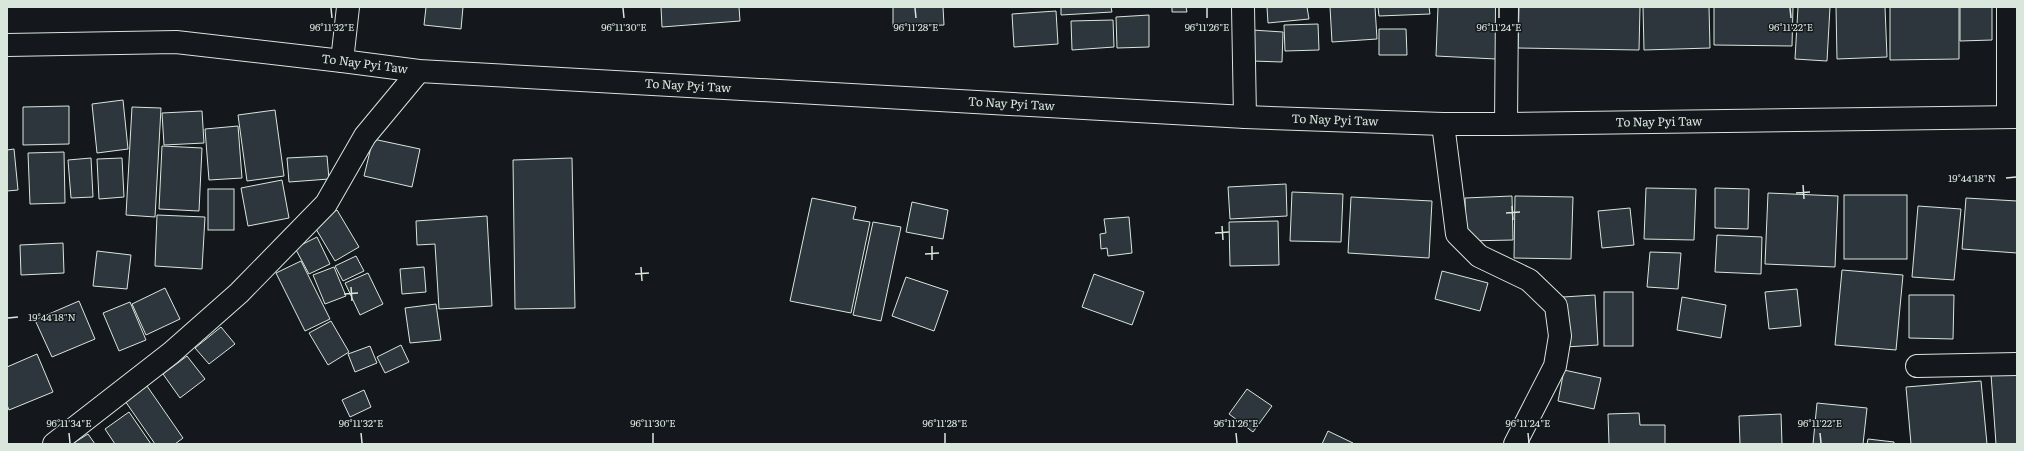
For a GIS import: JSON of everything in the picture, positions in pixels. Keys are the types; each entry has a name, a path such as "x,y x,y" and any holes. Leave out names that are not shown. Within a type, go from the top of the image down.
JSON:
{"main road":[{"path":"342,61 348,7"},
{"path":"1243,7 1245,118"},
{"path":"1506,124 1507,7"},
{"path":"2008,7 2013,117"},
{"name":"To Nay Pyi Taw","path":"7,45 176,42 419,71 1245,118 1443,124 1506,124 2013,117"},
{"path":"54,444 171,354 255,276 326,204 365,136 419,71"},
{"path":"1443,124 1457,234 1479,256 1528,280 1556,306 1560,336 1555,366 1515,444"},
{"path":"1917,366 2017,364"}],"building":[{"path":"426,7 463,7 461,29 424,25"},
{"path":"661,7 739,7 740,21 662,27"},
{"path":"893,7 943,7 944,25 893,27"},
{"path":"1061,7 1111,7 1112,12 1061,15"},
{"path":"1172,7 1186,7 1187,12 1172,12"},
{"path":"1267,7 1307,7 1309,19 1268,23"},
{"path":"1330,7 1375,7 1377,39 1332,42"},
{"path":"1378,7 1429,7 1430,14 1379,16"},
{"path":"1438,7 1498,7 1496,59 1436,56"},
{"path":"1519,7 1640,7 1639,50 1518,48"},
{"path":"1643,7 1709,7 1710,48 1644,50"},
{"path":"1714,7 1793,7 1792,46 1714,45"},
{"path":"1798,7 1830,7 1827,61 1795,59"},
{"path":"1836,7 1885,7 1887,57 1837,59"},
{"path":"1890,7 1959,7 1959,59 1890,60"},
{"path":"1960,7 1992,7 1992,40 1960,41"},
{"path":"1056,11 1058,44 1014,47 1012,14"},
{"path":"1149,15 1149,47 1117,48 1116,17"},
{"path":"1113,20 1114,47 1072,50 1071,21"},
{"path":"1318,24 1319,50 1285,51 1284,25"},
{"path":"1379,29 1406,29 1407,55 1379,55"},
{"path":"1252,30 1283,32 1282,62 1252,61"},
{"path":"123,100 128,149 97,153 92,104"},
{"path":"69,106 69,144 23,145 23,107"},
{"path":"132,107 161,108 155,217 126,215"},
{"path":"275,110 284,176 247,181 238,115"},
{"path":"202,111 204,143 164,145 162,113"},
{"path":"238,126 242,178 209,180 205,129"},
{"path":"373,139 420,149 412,187 364,176"},
{"path":"162,146 202,148 199,211 159,209"},
{"path":"14,149 18,190 7,191 7,150"},
{"path":"64,152 65,203 30,204 28,153"},
{"path":"327,156 329,179 289,182 287,158"},
{"path":"91,158 93,197 71,198 68,160"},
{"path":"122,158 124,197 99,199 97,159"},
{"path":"572,158 575,308 515,309 513,160"},
{"path":"282,180 289,218 248,226 241,188"},
{"path":"1286,184 1287,216 1230,219 1228,187"},
{"path":"1646,188 1696,189 1694,240 1644,239"},
{"path":"1715,188 1749,189 1748,229 1715,228"},
{"path":"208,189 234,189 234,230 208,230"},
{"path":"1292,192 1343,194 1341,242 1290,241"},
{"path":"1768,193 1838,196 1835,267 1765,264"},
{"path":"1844,195 1907,195 1907,259 1844,259"},
{"path":"1512,196 1513,240 1466,241 1465,198"},
{"path":"1515,196 1573,197 1571,259 1514,258"},
{"path":"1351,197 1432,201 1429,258 1348,253"},
{"path":"812,198 856,207 853,219 870,222 851,313 790,301"},
{"path":"1966,198 2017,201 2017,253 1962,249"},
{"path":"912,202 948,210 943,239 906,232"},
{"path":"1918,206 1961,209 1954,280 1912,277"},
{"path":"1630,208 1634,245 1602,248 1598,211"},
{"path":"337,210 359,247 335,261 313,224"},
{"path":"157,215 205,217 202,269 155,266"},
{"path":"487,216 492,306 439,309 435,244 417,245 416,221"},
{"path":"1129,217 1132,253 1108,256 1107,248 1101,249 1100,234 1106,233 1104,219"},
{"path":"1278,221 1279,265 1230,266 1229,222"},
{"path":"873,222 901,227 881,321 853,315"},
{"path":"1717,235 1762,237 1761,274 1715,272"},
{"path":"317,237 330,264 309,274 295,248"},
{"path":"63,243 64,273 21,275 20,245"},
{"path":"97,251 131,255 127,289 93,286"},
{"path":"1650,252 1681,253 1678,289 1647,287"},
{"path":"356,256 364,271 343,281 335,266"},
{"path":"301,261 330,319 305,331 276,273"},
{"path":"334,267 346,296 325,304 313,275"},
{"path":"424,267 426,292 402,294 400,269"},
{"path":"1842,270 1903,275 1896,350 1835,345"},
{"path":"1442,271 1488,283 1480,311 1435,299"},
{"path":"368,273 383,304 360,315 345,283"},
{"path":"1094,274 1144,292 1132,325 1082,307"},
{"path":"906,277 948,291 934,331 892,316"},
{"path":"165,288 180,319 146,335 132,304"},
{"path":"1797,289 1801,326 1769,329 1765,292"},
{"path":"1604,292 1633,292 1633,346 1604,346"},
{"path":"1595,295 1598,345 1565,347 1563,297"},
{"path":"1909,295 1954,295 1953,339 1909,338"},
{"path":"1682,297 1726,305 1721,338 1677,330"},
{"path":"79,301 95,339 52,357 35,320"},
{"path":"130,302 146,340 119,351 103,313"},
{"path":"436,304 441,340 410,343 405,308"},
{"path":"331,321 349,352 328,365 309,333"},
{"path":"221,327 235,344 209,364 195,348"},
{"path":"401,345 409,362 385,373 377,357"},
{"path":"370,346 377,363 355,372 348,354"},
{"path":"37,354 53,392 9,410 7,405 7,367"},
{"path":"187,356 205,379 180,398 163,374"},
{"path":"1564,370 1601,378 1594,409 1558,401"},
{"path":"2017,372 2017,444 1996,444 1991,374"},
{"path":"1981,381 1987,444 1911,444 1906,387"},
{"path":"147,386 183,438 175,444 155,444 125,401"},
{"path":"1247,389 1272,406 1253,432 1229,414"},
{"path":"364,390 371,407 350,417 342,400"},
{"path":"1817,403 1867,408 1863,444 1813,444"},
{"path":"129,412 151,444 115,444 105,429"},
{"path":"1639,413 1640,425 1665,425 1665,444 1609,444 1608,414"},
{"path":"1781,414 1782,444 1740,444 1739,416"},
{"path":"1328,431 1353,443 1322,444"},
{"path":"88,434 95,444 72,444"},
{"path":"1868,439 1894,442 1894,444 1867,444"}]}
